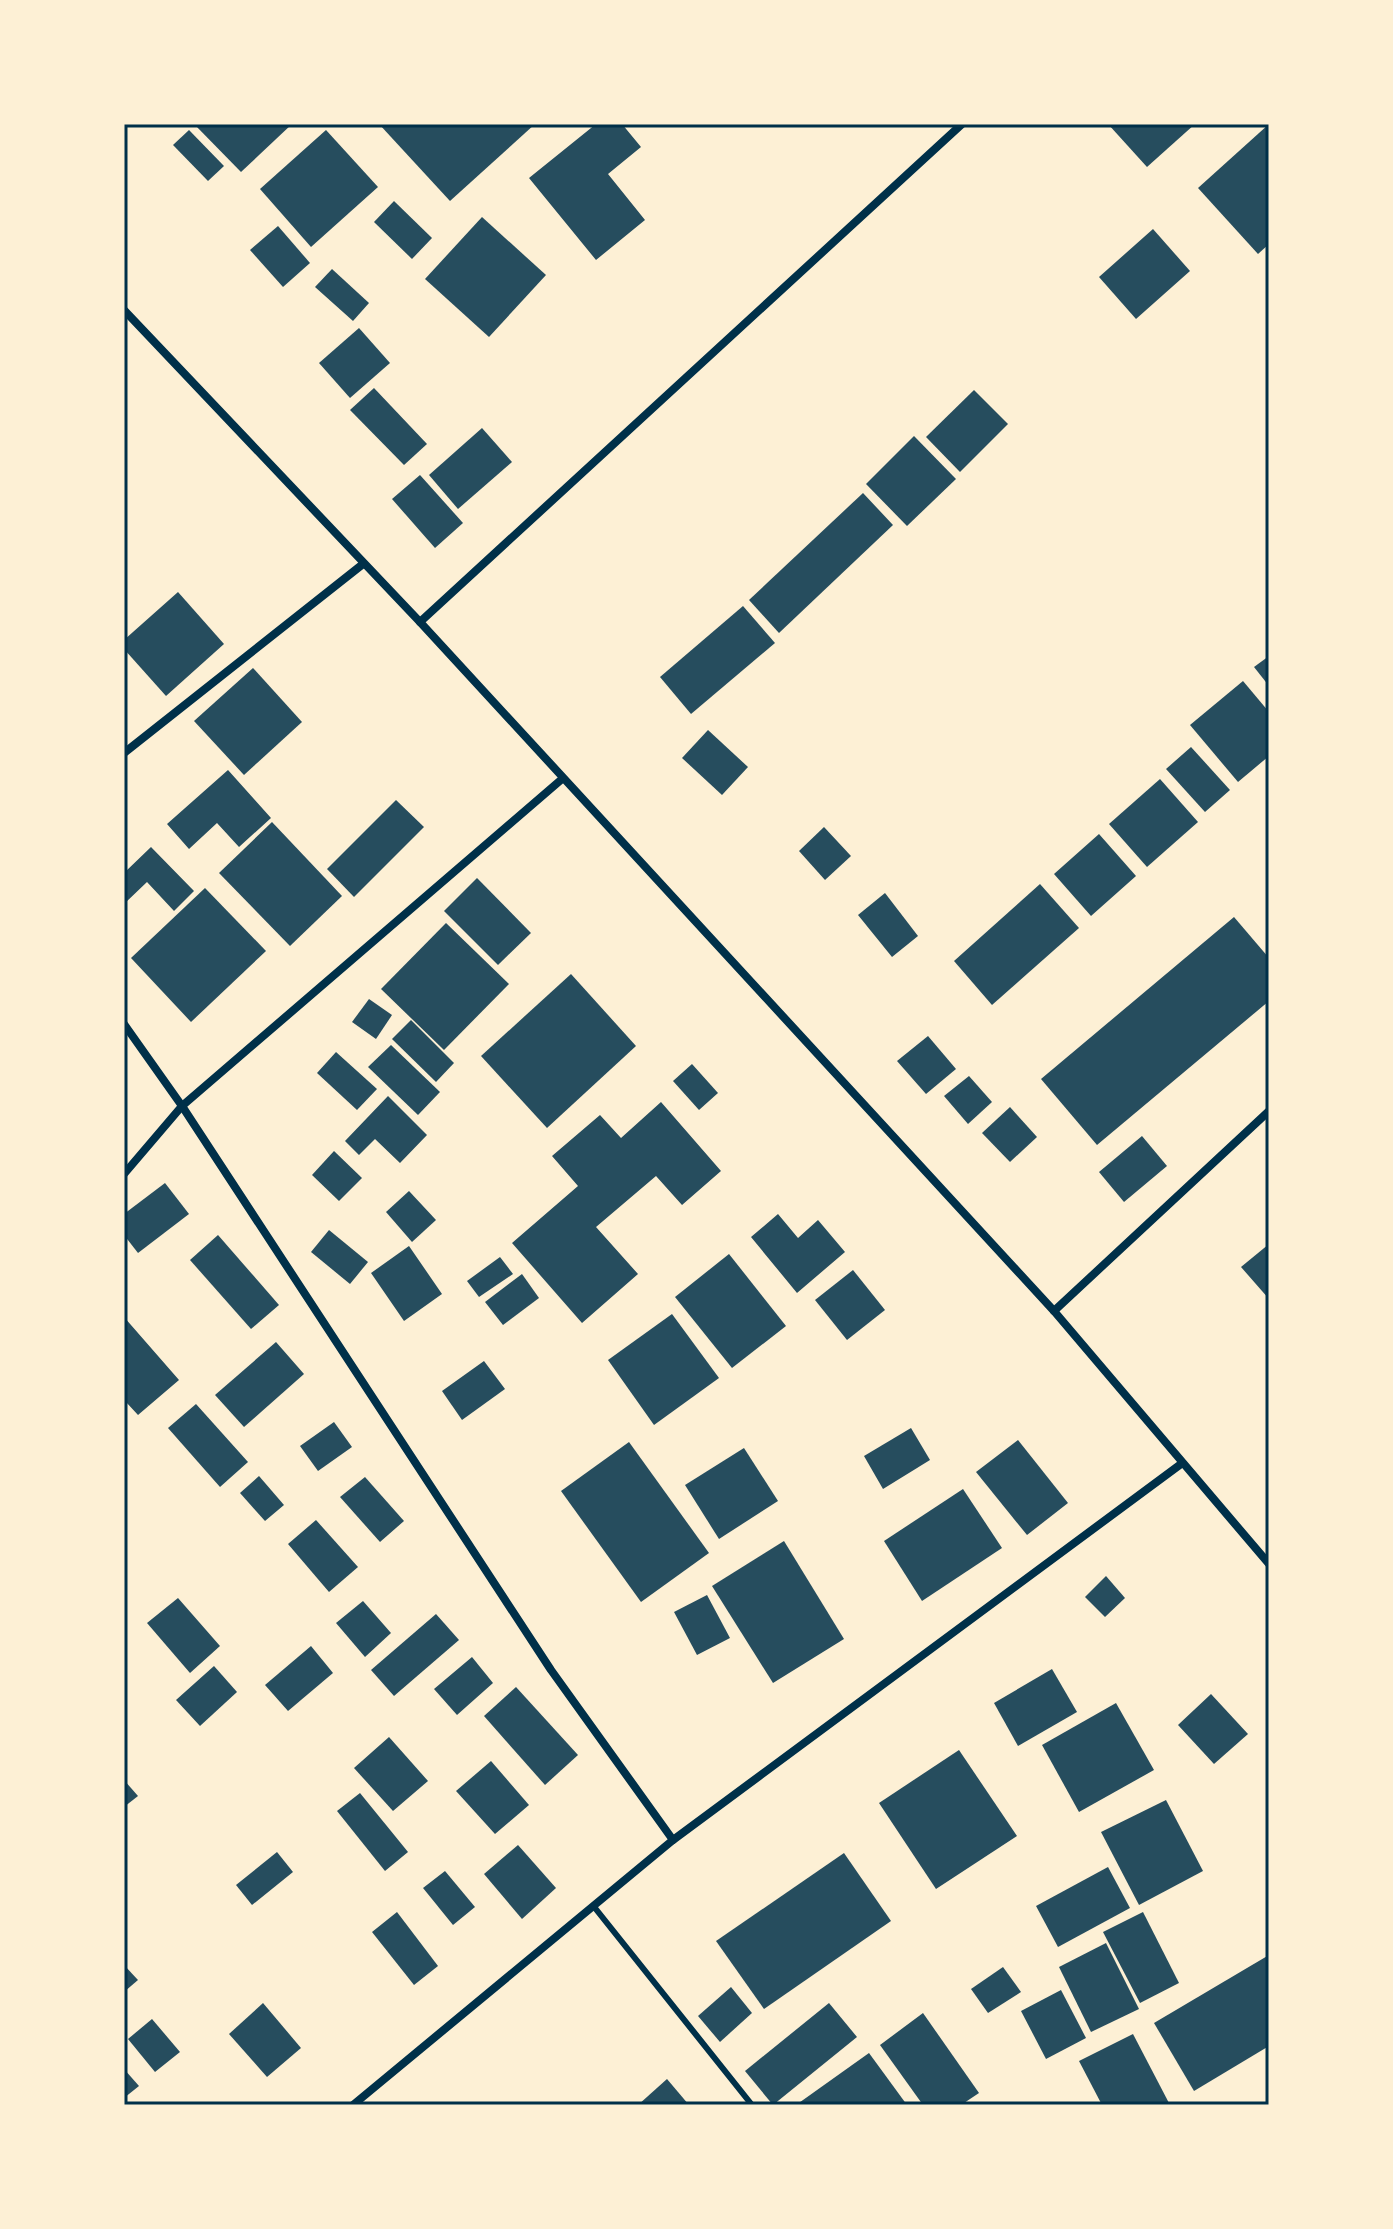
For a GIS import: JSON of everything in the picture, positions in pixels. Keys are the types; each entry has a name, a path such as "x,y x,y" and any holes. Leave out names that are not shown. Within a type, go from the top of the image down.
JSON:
{"street":[{"path":"420,622 962,124"},
{"path":"124,310 420,622 1054,1311 1269,1564"},
{"path":"124,753 363,564"},
{"path":"124,1174 182,1106 562,779"},
{"path":"124,1024 182,1106 551,1670 673,1840"},
{"path":"1054,1311 1269,1111"},
{"path":"353,2105 595,1908 673,1840 1181,1464"}],"lane":[{"path":"595,1908 752,2105"}],"building":[{"path":"194,124 292,124 241,172"},
{"path":"379,124 535,124 450,201"},
{"path":"596,124 622,124 641,147 608,174 645,220 596,260 529,178"},
{"path":"1108,124 1195,124 1147,167"},
{"path":"1269,124 1269,244 1258,254 1198,188"},
{"path":"189,130 224,166 208,181 173,145"},
{"path":"326,130 378,187 311,247 260,189"},
{"path":"394,201 432,238 412,259 374,222"},
{"path":"482,217 546,275 489,337 425,279"},
{"path":"278,226 310,263 283,287 250,250"},
{"path":"1153,229 1190,271 1136,319 1099,277"},
{"path":"332,269 369,303 353,321 315,287"},
{"path":"359,328 390,363 350,398 319,363"},
{"path":"374,388 427,444 404,465 350,410"},
{"path":"974,390 1008,424 960,472 926,437"},
{"path":"482,428 512,462 458,509 429,475"},
{"path":"914,436 956,479 907,526 866,484"},
{"path":"420,475 463,523 435,548 392,499"},
{"path":"863,493 893,525 779,633 749,600"},
{"path":"178,592 224,644 166,696 124,649 124,640"},
{"path":"743,606 775,643 691,714 660,677"},
{"path":"1269,656 1269,686 1254,667"},
{"path":"253,668 302,722 244,775 194,721"},
{"path":"1243,681 1269,712 1269,756 1238,782 1190,725"},
{"path":"708,730 748,767 722,795 682,758"},
{"path":"1191,747 1230,790 1205,812 1166,769"},
{"path":"228,770 271,818 239,847 217,823 189,849 167,824"},
{"path":"1160,779 1198,822 1147,867 1109,824"},
{"path":"396,800 424,827 354,897 327,869"},
{"path":"272,822 342,896 290,946 219,873"},
{"path":"824,827 851,856 825,880 799,851"},
{"path":"1099,834 1136,876 1091,916 1054,874"},
{"path":"151,847 194,891 174,911 147,882 124,904 124,873"},
{"path":"477,878 531,933 498,965 444,911"},
{"path":"1040,884 1079,928 992,1005 954,961"},
{"path":"205,888 266,951 191,1022 131,958"},
{"path":"885,893 918,936 892,957 858,915"},
{"path":"1234,917 1269,958 1269,1001 1097,1145 1041,1079"},
{"path":"446,923 509,984 444,1050 381,989"},
{"path":"571,974 636,1046 547,1128 481,1056"},
{"path":"369,999 392,1015 376,1039 352,1022"},
{"path":"411,1020 454,1063 436,1082 392,1039"},
{"path":"928,1036 956,1069 926,1094 897,1061"},
{"path":"391,1045 440,1092 418,1115 368,1067"},
{"path":"336,1052 377,1089 357,1110 317,1073"},
{"path":"692,1064 718,1093 699,1110 673,1081"},
{"path":"969,1076 992,1102 968,1124 944,1096"},
{"path":"388,1096 427,1135 400,1163 375,1139 359,1155 345,1141"},
{"path":"661,1102 721,1171 682,1205 656,1176 596,1227 638,1274 582,1323 512,1243 578,1186 552,1156 600,1115 621,1138"},
{"path":"1010,1107 1037,1137 1010,1162 982,1133"},
{"path":"1142,1136 1167,1166 1124,1202 1099,1172"},
{"path":"334,1151 362,1178 339,1201 312,1175"},
{"path":"165,1183 189,1214 138,1253 124,1235 124,1214"},
{"path":"409,1191 436,1220 412,1242 386,1212"},
{"path":"778,1214 798,1238 818,1220 845,1252 797,1293 751,1237"},
{"path":"329,1230 368,1262 350,1284 311,1252"},
{"path":"218,1235 279,1305 251,1329 190,1260"},
{"path":"1269,1244 1269,1299 1241,1267"},
{"path":"409,1246 442,1294 404,1321 371,1273"},
{"path":"729,1254 786,1326 732,1368 675,1297"},
{"path":"500,1257 513,1274 479,1297 467,1281"},
{"path":"853,1270 885,1310 847,1340 815,1300"},
{"path":"522,1274 539,1298 503,1325 485,1302"},
{"path":"672,1314 719,1378 654,1425 608,1360"},
{"path":"124,1317 179,1380 138,1415 126,1402 124,1404"},
{"path":"276,1342 304,1374 244,1427 215,1395"},
{"path":"484,1361 505,1389 462,1420 442,1391"},
{"path":"196,1404 248,1462 220,1487 168,1428"},
{"path":"334,1422 352,1447 318,1471 300,1446"},
{"path":"911,1428 930,1460 883,1489 864,1456"},
{"path":"1018,1440 1068,1503 1027,1535 976,1472"},
{"path":"629,1442 709,1553 641,1602 561,1491"},
{"path":"744,1448 778,1501 719,1539 685,1485"},
{"path":"259,1476 284,1505 265,1521 240,1493"},
{"path":"365,1477 404,1521 380,1542 340,1497"},
{"path":"963,1489 1002,1548 922,1601 884,1541"},
{"path":"316,1520 358,1567 329,1592 288,1544"},
{"path":"784,1541 844,1639 773,1683 712,1586"},
{"path":"1106,1576 1125,1598 1105,1617 1085,1597"},
{"path":"707,1595 730,1638 697,1655 674,1612"},
{"path":"178,1598 220,1646 190,1673 147,1623"},
{"path":"363,1601 391,1633 365,1657 336,1623"},
{"path":"436,1614 459,1640 394,1696 371,1670"},
{"path":"311,1646 333,1673 288,1711 265,1685"},
{"path":"472,1657 493,1683 457,1715 434,1689"},
{"path":"214,1666 237,1692 200,1726 176,1700"},
{"path":"1052,1669 1077,1712 1018,1746 994,1703"},
{"path":"516,1687 578,1755 545,1785 484,1716"},
{"path":"1211,1694 1248,1734 1214,1764 1178,1725"},
{"path":"1116,1703 1154,1770 1079,1812 1042,1745"},
{"path":"389,1737 428,1781 393,1811 354,1768"},
{"path":"959,1750 1017,1836 936,1889 879,1803"},
{"path":"491,1761 529,1805 495,1834 456,1791"},
{"path":"124,1780 138,1796 124,1807"},
{"path":"360,1793 408,1852 385,1871 337,1811"},
{"path":"1166,1800 1203,1871 1139,1905 1101,1832"},
{"path":"518,1845 556,1888 522,1919 484,1874"},
{"path":"277,1852 293,1872 252,1905 236,1885"},
{"path":"844,1853 891,1921 764,2009 716,1941"},
{"path":"1108,1867 1130,1908 1058,1947 1036,1906"},
{"path":"445,1871 475,1907 453,1925 423,1888"},
{"path":"397,1912 438,1966 414,1985 372,1932"},
{"path":"1143,1912 1179,1983 1140,2003 1103,1932"},
{"path":"1106,1943 1139,2009 1091,2032 1059,1967"},
{"path":"1269,1955 1269,2046 1194,2091 1154,2023"},
{"path":"124,1965 138,1980 124,1992"},
{"path":"1003,1967 1021,1992 988,2013 971,1989"},
{"path":"731,1987 752,2013 720,2042 698,2016"},
{"path":"1061,1990 1086,2038 1046,2059 1021,2011"},
{"path":"263,2003 301,2048 267,2077 229,2034"},
{"path":"829,2003 857,2037 773,2105 745,2071"},
{"path":"923,2013 979,2093 961,2105 923,2105 880,2045"},
{"path":"152,2019 180,2052 155,2072 128,2039"},
{"path":"1133,2034 1170,2105 1102,2105 1079,2061"},
{"path":"869,2053 907,2105 796,2105"},
{"path":"124,2069 139,2086 124,2098"},
{"path":"667,2079 689,2105 638,2105"}]}
